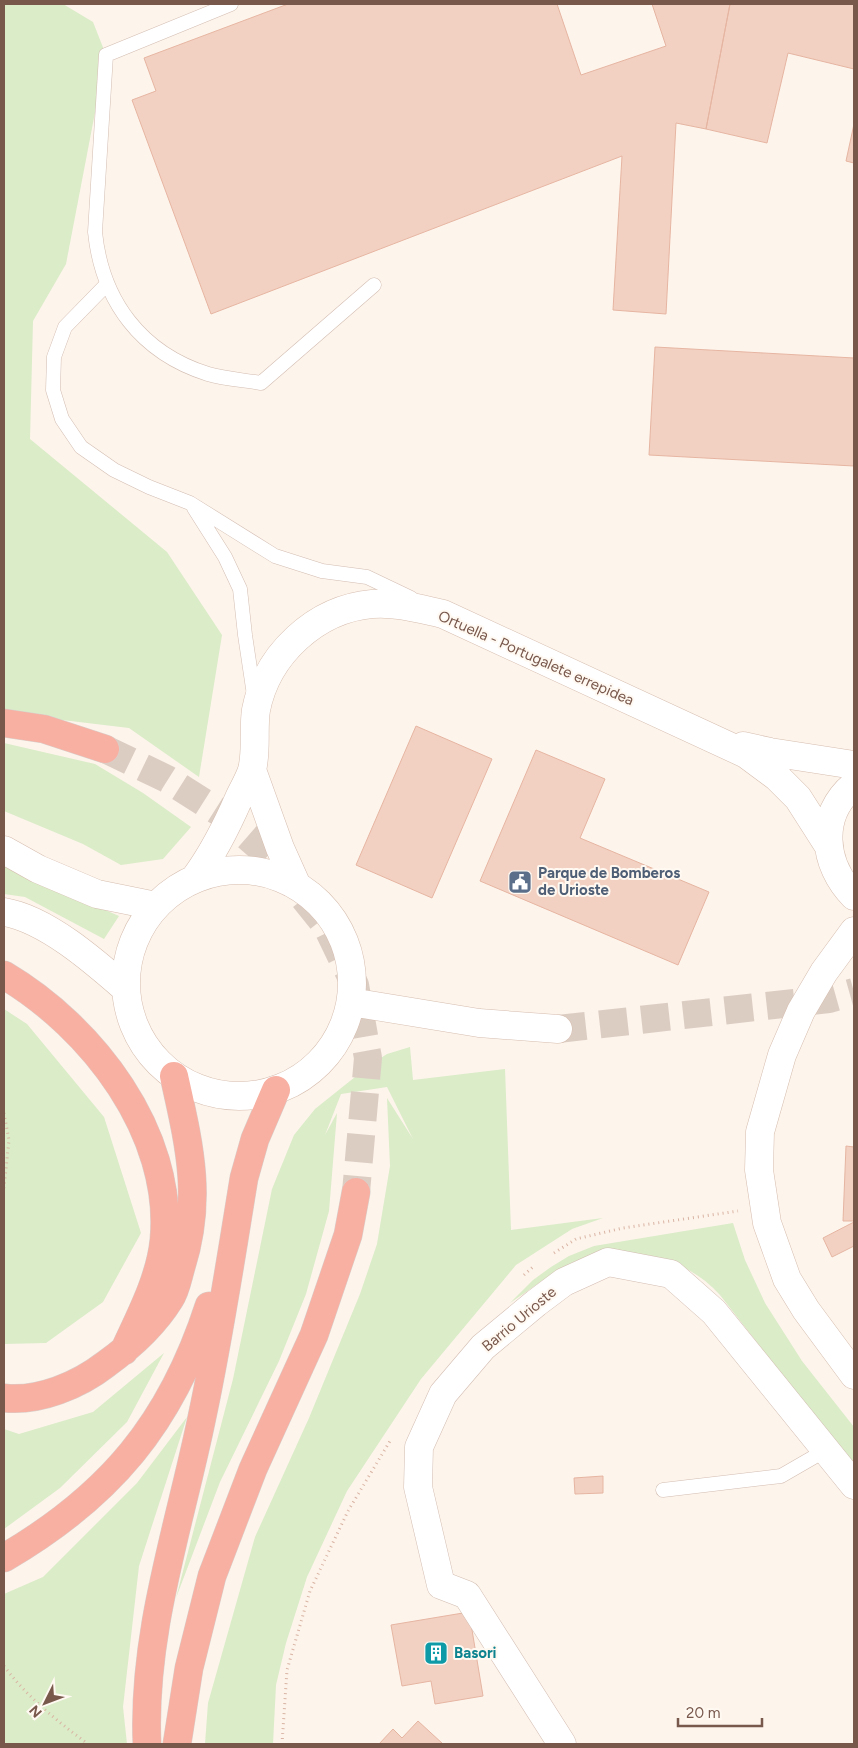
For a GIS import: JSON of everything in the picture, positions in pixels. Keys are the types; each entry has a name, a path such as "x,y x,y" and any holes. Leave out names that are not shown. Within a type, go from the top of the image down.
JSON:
{"highway":[{"path":"4,723 44,729 105,749"},
{"path":"4,975 24,987 68,1022 99,1056 125,1094 150,1145 163,1195 164,1241 152,1289 124,1351"},
{"path":"4,1398 44,1395 89,1377 124,1351 149,1327 172,1298 189,1242 194,1192 188,1140 174,1076"},
{"path":"147,1744 152,1650 166,1564 202,1417 248,1158 276,1090"},
{"path":"177,1744 189,1668 212,1576 253,1469 314,1335 348,1235 356,1192"},
{"path":"4,1558 44,1535 95,1494 128,1458 157,1420 185,1369 207,1311 236,1221"}],"street":[{"name":"Ortuella - Portugalete errepidea","path":"195,878 218,845 252,770 256,709 271,670 286,648 303,632 335,612 371,604 402,604 443,614 746,754 778,777 798,798 828,845"},
{"name":"Ortuella - Portugalete errepidea","path":"712,738 770,752 854,765"},
{"name":"Ortuella - Portugalete errepidea","path":"252,770 280,848 297,886"},
{"path":"854,785 836,806 830,825 828,845 832,864 840,882 854,896"},
{"path":"4,850 38,870 97,894 156,906"},
{"path":"249,870 273,875 297,886 325,909 343,938 352,971 352,1002 339,1038 322,1059 303,1076 276,1090 253,1095 222,1095 195,1088 174,1076 151,1056 132,1022 126,989 129,958 139,930 156,906 178,888 195,878 222,872 249,870"},
{"path":"4,912 33,922 60,938 104,970 126,989"},
{"path":"854,930 824,972 801,1011 782,1055 760,1132 759,1170 767,1223 787,1279 806,1310 854,1375"},
{"path":"352,1002 479,1023 558,1029"},
{"name":"Barrio Urioste","path":"562,1744 467,1594 441,1585 418,1487 419,1447 444,1394 483,1347 564,1282 608,1262 670,1274 714,1312 854,1485"}],"lane":[{"path":"231,4 106,55 95,232 98,258 107,284 120,310 143,337 171,359 209,375 261,383 374,285"},
{"path":"107,284 65,327 54,357 53,390 62,419 81,447 114,470 149,487 190,503 275,556 322,570 367,577 443,614"},
{"path":"190,503 226,558 240,589 256,709"},
{"path":"663,1490 781,1476 826,1450"}],"path":[{"path":"4,1113 9,1140 4,1188"},
{"path":"4,1666 15,1681 56,1720 88,1744"}],"green space":[{"path":"4,4 63,4 93,22 106,55 66,264 33,321 30,439 167,552 222,635 199,777 129,728 4,713"},
{"path":"4,743 95,764 143,793 191,827 163,859 121,865 83,844 4,811"},
{"path":"4,866 119,916 104,939 25,897 4,894"},
{"path":"4,1009 27,1024 104,1117 141,1233 103,1302 46,1343 4,1344"},
{"path":"410,1047 413,1080 505,1069 511,1230 603,1218 572,1229 516,1265 421,1379 347,1491 307,1577 286,1643 276,1685 273,1744 205,1744 208,1703 255,1537 309,1418 360,1294 377,1244 390,1166 387,1098 413,1139 387,1087 341,1094 325,1135 337,1113 329,1211 306,1294 279,1361 220,1482 176,1598 233,1379 272,1189 294,1135 315,1109 370,1065 387,1054"},
{"path":"733,1223 745,1260 765,1303 802,1361 854,1427 854,1467 720,1295 690,1271 655,1257 617,1253 598,1255 563,1267 510,1303 533,1280 551,1267 569,1256 594,1246"},
{"path":"164,1353 127,1422 60,1488 4,1529 4,1429 19,1434 93,1412"},
{"path":"187,1417 139,1566 123,1707 127,1744 4,1744 4,1594 43,1577 137,1483"}],"building":[{"path":"288,4 557,4 581,75 666,46 652,4 730,4 706,129 676,123 666,314 613,310 622,156 211,314 132,100 156,91 144,58"},
{"path":"730,4 854,4 854,69 788,53 767,143 706,129"},
{"path":"854,124 854,163 846,161"},
{"path":"655,347 854,358 854,466 649,455"},
{"path":"416,726 492,759 432,898 356,865"},
{"path":"536,750 605,779 580,838 709,892 678,965 480,881"},
{"path":"846,1146 854,1147 854,1221 843,1221"},
{"path":"854,1222 854,1246 832,1257 823,1238"},
{"path":"603,1476 603,1493 575,1494 574,1478"},
{"name":"Basori","path":"469,1612 483,1696 435,1704 431,1681 402,1686 391,1625"},
{"path":"418,1721 443,1744 379,1744 393,1729 402,1738"}],"tunnel":[{"path":"105,749 167,779 219,812 272,858 327,927 355,985 368,1058 356,1192"},
{"path":"558,1029 829,999 854,992"}],"place":[{"name":"Parque de Bomberos de Urioste","path":"520,882"},
{"name":"Basori","path":"436,1653"}]}
